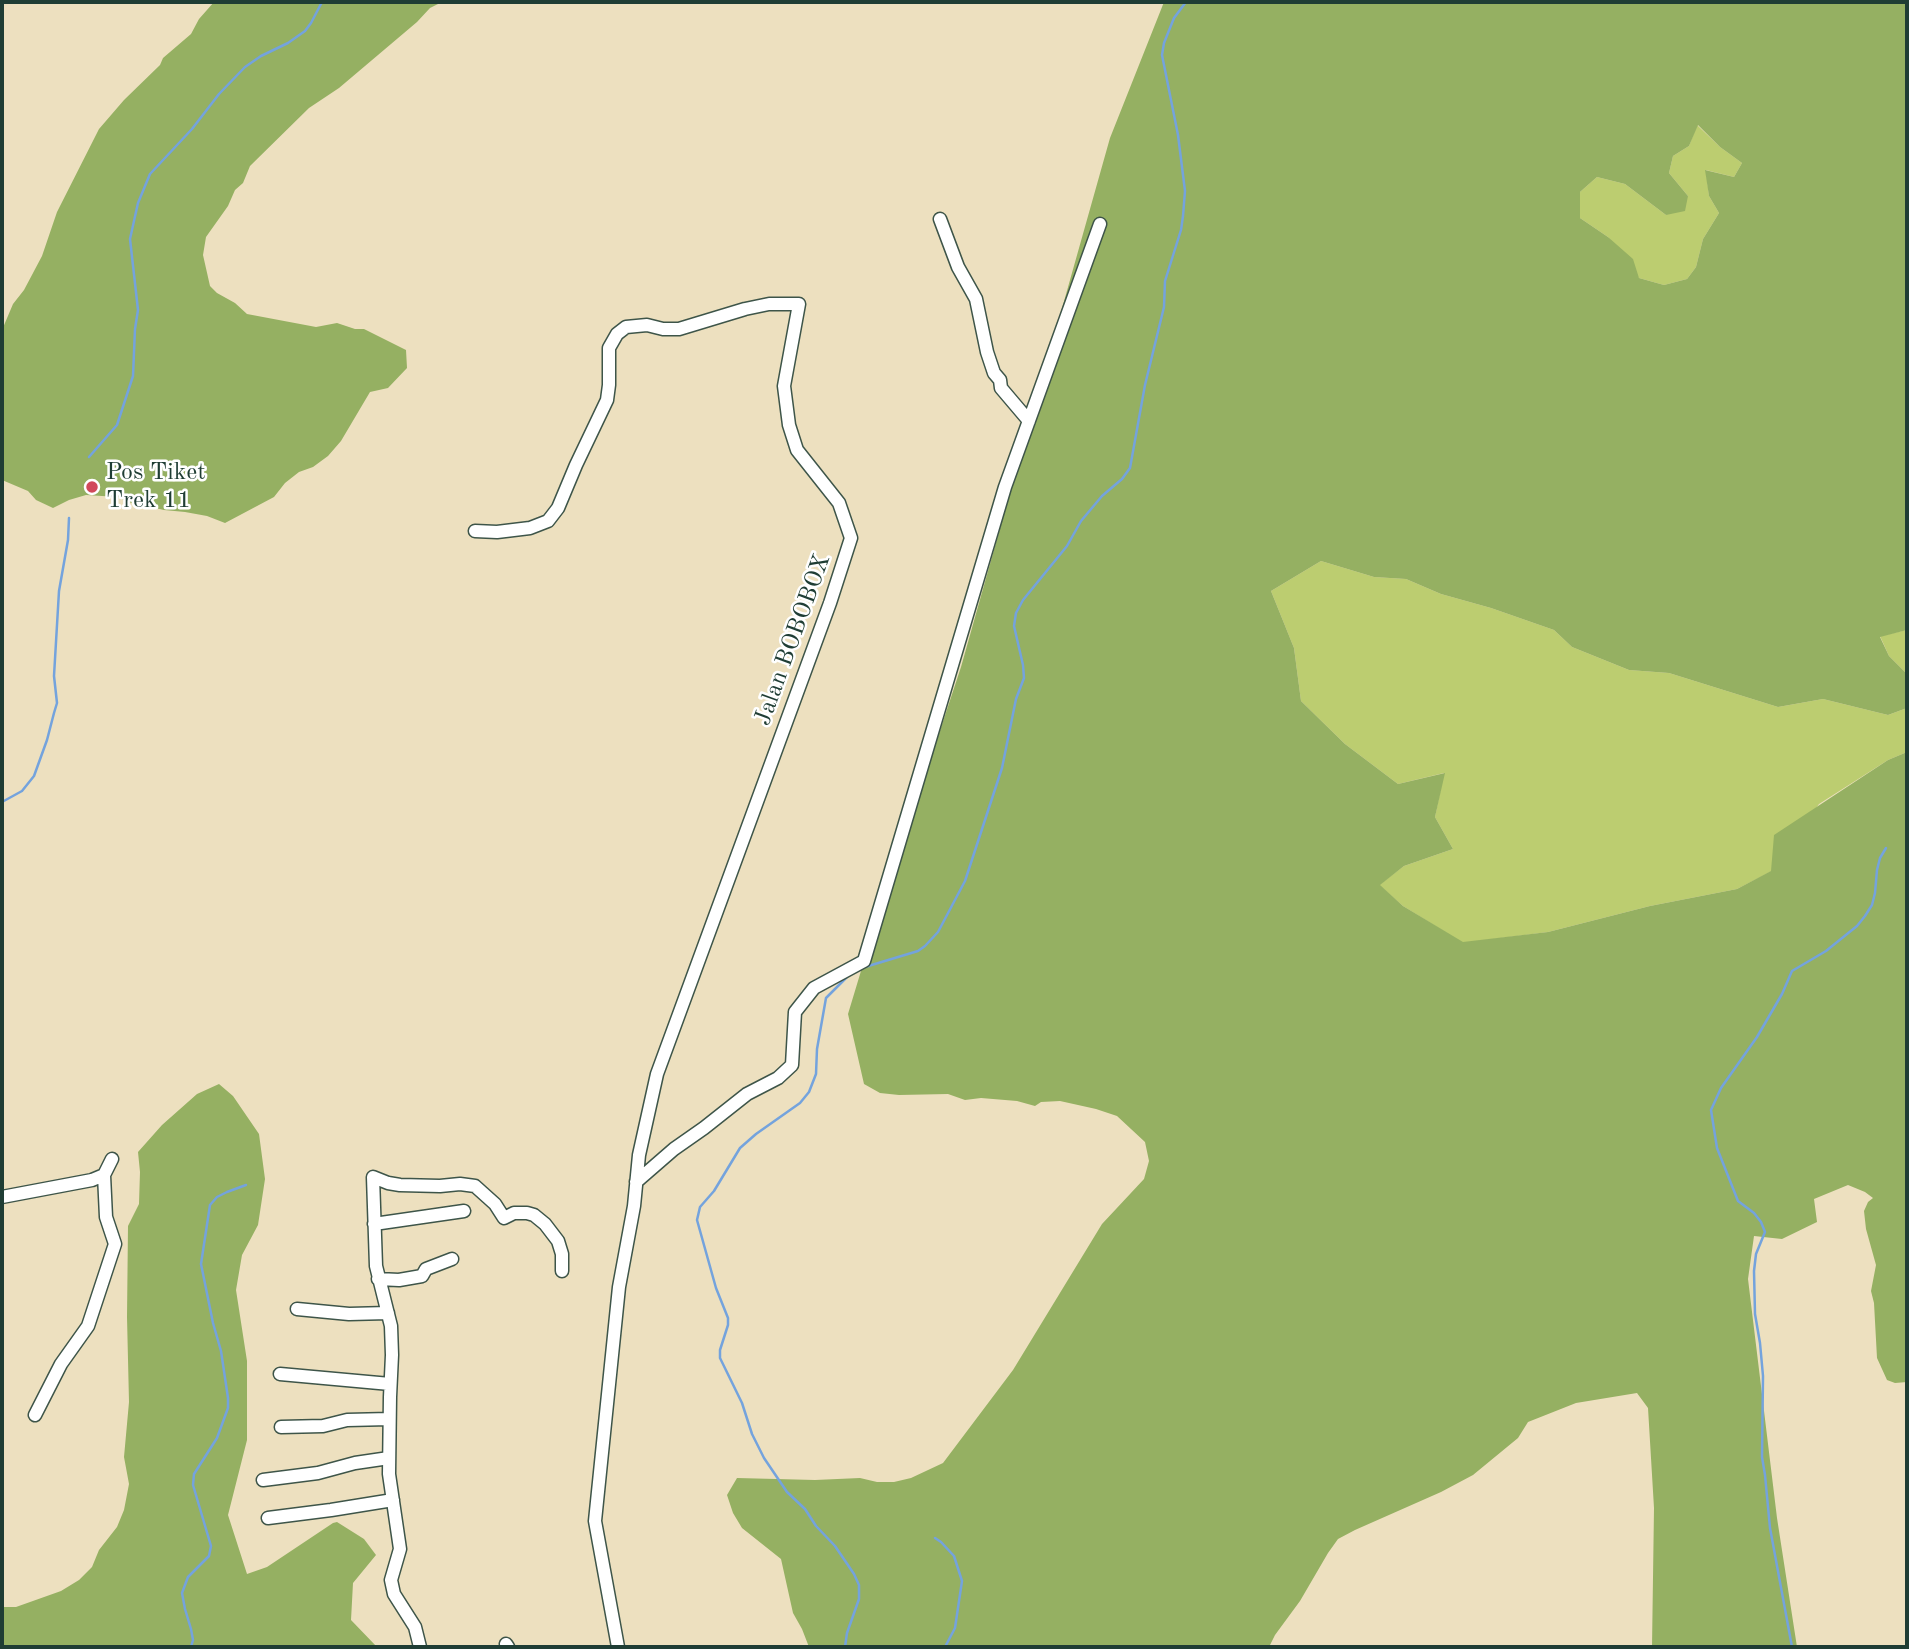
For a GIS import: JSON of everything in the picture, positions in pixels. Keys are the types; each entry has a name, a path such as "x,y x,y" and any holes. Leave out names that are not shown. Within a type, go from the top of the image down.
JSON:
{"street":[{"path":"940,219 958,267 975,299 987,352 994,373 1000,380 1000,388 1029,421"},
{"path":"636,1182 674,1149 747,1094 778,1078 792,1065 795,1012 814,988 864,961 1005,487 1100,224"},
{"name":"Jalan BOBOBOX","path":"474,531 497,532 530,528 548,521 558,508 607,400 609,348 617,334 626,327 647,325 679,329 745,309 769,304 799,304 785,386 789,425 797,450 839,503 851,538 826,615 657,1074 639,1154 634,1206 620,1287 595,1521 618,1647"},
{"path":"35,1415 61,1364 88,1326 115,1244 106,1217 104,1175 112,1159"},
{"path":"2,1197 92,1180 104,1175"},
{"path":"419,1647 415,1627 391,1586 391,1575 400,1549 389,1458 391,1326 378,1279 373,1177 400,1185 474,1186 495,1204 504,1218 514,1213 534,1215 558,1241 562,1254 562,1271"},
{"path":"374,1224 464,1211"},
{"path":"378,1279 399,1280 422,1276 426,1269 453,1259"},
{"path":"297,1309 349,1314 388,1313"},
{"path":"280,1374 390,1384"},
{"path":"281,1427 323,1426 347,1420 389,1419"},
{"path":"263,1480 389,1458"},
{"path":"268,1518 331,1510 392,1496"}],"green space":[{"path":"214,2 442,2 430,8 339,88 309,108 250,166 243,183 235,190 228,206 206,237 203,255 210,286 247,314 316,327 337,323 364,329 406,350 407,368 388,388 370,392 341,441 328,456 313,467 299,472 285,483 274,497 225,523 207,516 164,510 118,497 86,495 53,508 36,500 28,491 2,480 2,330 13,304 24,290 42,256 57,212 99,129 160,65 163,58 191,34 199,19"},
{"path":"1164,2 1907,2 1907,630 1880,637 1889,656 1907,674 1907,708 1888,715 1823,699 1778,707 1669,673 1629,670 1572,647 1554,630 1441,594 1406,579 1374,577 1321,561 1271,591 1294,648 1301,701 1345,744 1398,784 1445,773 1435,817 1453,849 1404,866 1380,885 1403,906 1463,942 1548,932 1650,906 1737,889 1771,871 1774,835 1888,760 1907,752 1907,1382 1895,1383 1887,1380 1877,1358 1871,1291 1876,1265 1864,1211 1873,1198 1865,1192 1848,1185 1814,1199 1817,1222 1782,1239 1754,1236 1748,1279 1777,1518 1797,1647 1652,1647 1654,1508 1648,1408 1637,1393 1576,1403 1528,1422 1518,1438 1473,1475 1338,1539 1269,1647 809,1647 793,1613 781,1559 742,1528 733,1513 727,1495 737,1478 860,1478 894,1482 911,1478 943,1463 1013,1370 1102,1224 1144,1179 1149,1161 1145,1142 1117,1116 1096,1109 1060,1101 1041,1102 1035,1106 1017,1101 981,1098 965,1100 948,1094 880,1093 864,1084 848,1014 961,667 1110,138","holes":["1698,125 1720,147 1742,163 1734,177 1705,170 1709,196 1719,213 1703,239 1696,267 1687,279 1664,285 1639,278 1633,259 1608,237 1580,218 1580,192 1597,177 1625,184 1666,215 1685,211 1688,196 1669,173 1673,156 1689,146"]},
{"path":"1697,125 1742,163 1734,177 1706,170 1709,196 1719,213 1703,239 1696,267 1687,279 1664,285 1639,278 1608,237 1580,218 1580,192 1597,177 1625,184 1666,215 1688,196 1669,173 1673,156 1689,146"},
{"path":"1321,561 1374,577 1406,579 1441,594 1554,630 1572,647 1629,670 1669,673 1778,707 1823,699 1888,715 1907,708 1907,752 1888,760 1819,804 1772,871 1737,889 1650,906 1548,932 1463,943 1403,906 1379,885 1404,866 1453,849 1435,817 1444,773 1398,784 1345,744 1301,701 1294,648 1271,591"},
{"path":"1907,630 1907,674 1889,656 1880,636"},
{"path":"219,1084 233,1096 259,1134 265,1179 258,1225 242,1255 236,1290 247,1361 247,1440 228,1515 247,1574 267,1567 333,1523 337,1522 364,1539 376,1555 353,1583 351,1620 377,1647 2,1647 2,1607 16,1607 61,1591 79,1580 92,1567 99,1550 117,1527 124,1510 129,1484 124,1457 129,1402 128,1226 139,1204 138,1152 162,1125 197,1094"}],"waterway":[{"path":"89,457 117,425 133,376 138,310 130,239 138,203 150,174 245,67 305,31 322,2"},
{"path":"865,967 918,951 938,932 965,881 1002,768 1016,699 1024,678 1014,626 1016,613 1023,600 1067,546 1081,521 1130,468 1145,385 1164,307 1165,281 1183,216 1185,191 1178,135 1162,55 1174,18 1186,2"},
{"path":"2,802 22,791 34,776 57,703 54,676 59,591 69,518"},
{"path":"1792,1647 1770,1528 1762,1457 1763,1376 1755,1314 1754,1271 1756,1254 1765,1232 1754,1213 1738,1201 1717,1148 1711,1110 1721,1088 1757,1037 1792,971 1826,951 1865,916 1872,905 1877,870 1886,848"},
{"path":"845,1647 859,1599 859,1585 835,1546 816,1526 805,1509 787,1492 764,1458 752,1434 742,1403 720,1358 728,1318 716,1288 697,1220 700,1207 714,1191 740,1148 800,1103 809,1092 816,1074 817,1049 826,998 847,977"},
{"path":"191,1647 193,1640 182,1593 188,1577 209,1556 211,1546 193,1485 194,1474 217,1438 228,1408 221,1351 201,1264 210,1205 217,1197 246,1185"},
{"path":"935,1538 954,1556 962,1581 955,1628 945,1647"}],"place":[{"name":"Pos Tiket Trek 11","path":"92,487"}]}
